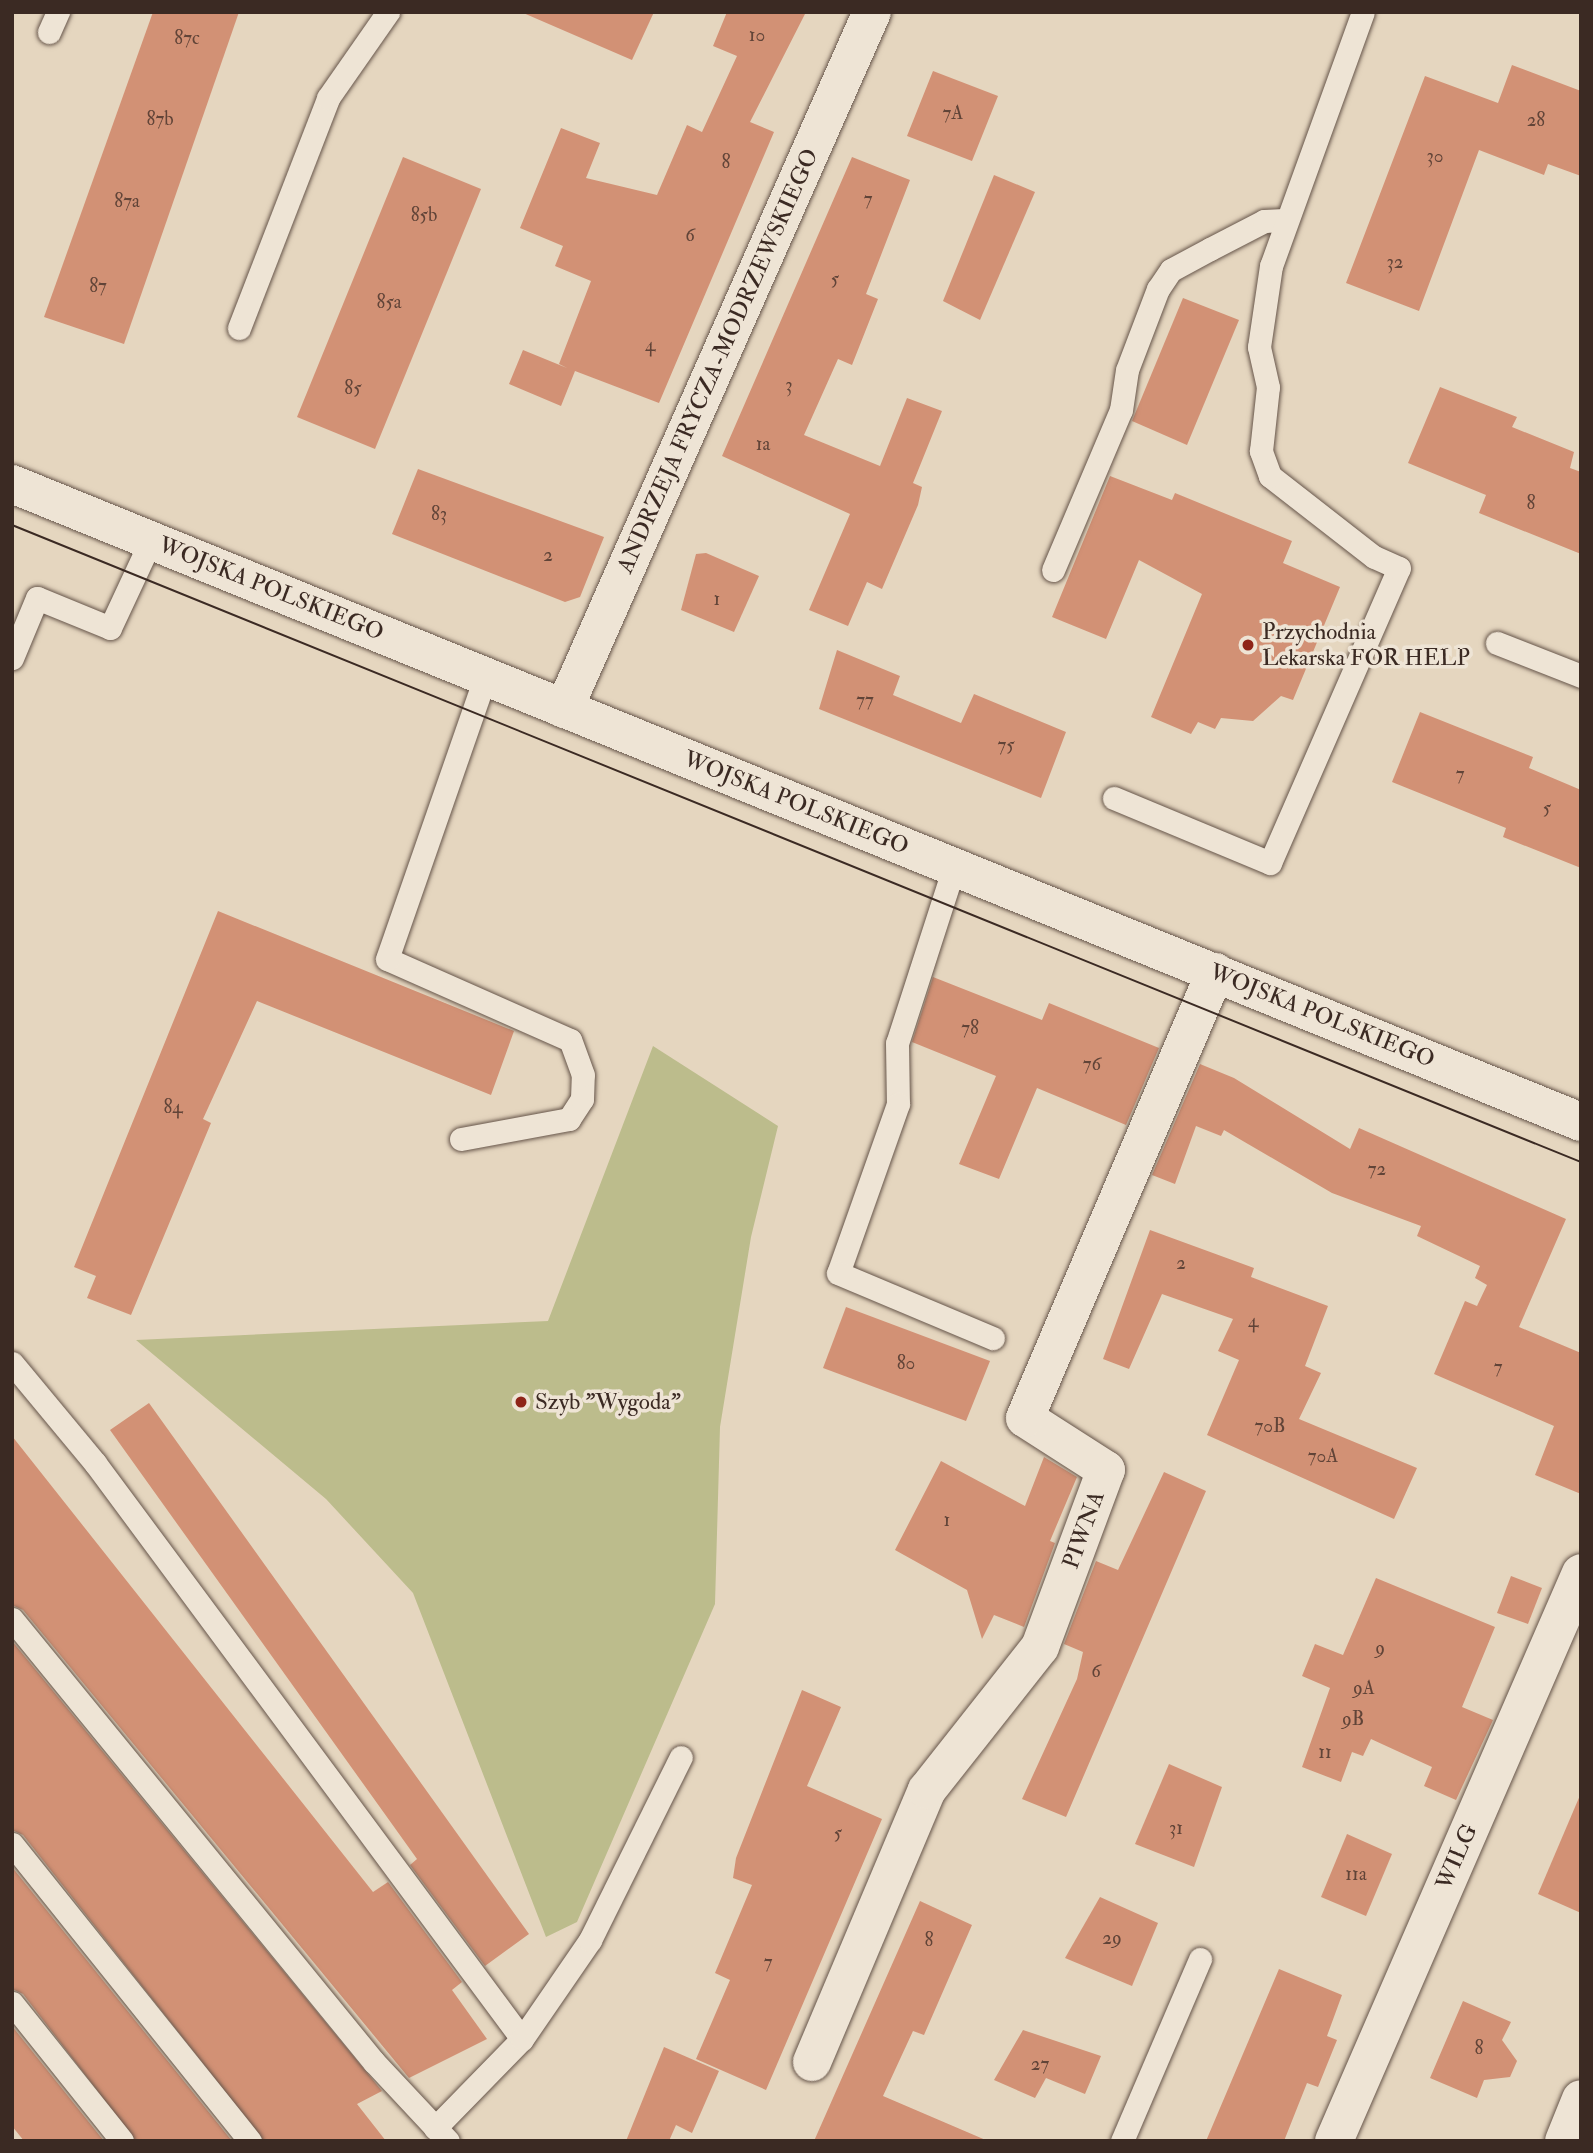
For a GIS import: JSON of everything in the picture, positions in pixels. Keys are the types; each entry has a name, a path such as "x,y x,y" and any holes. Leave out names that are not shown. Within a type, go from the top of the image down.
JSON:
{"street":[{"name":"ANDRZEJA FRYCZA-MODRZEWSKIEGO","path":"564,709 872,12"},
{"name":"WOJSKA POLSKIEGO","path":"12,484 1581,1122"},
{"name":"PIWNA","path":"811,2062 927,1790 1040,1647 1050,1622 1106,1470 1026,1418 1215,972"},
{"name":"WILG","path":"1334,2141 1581,1573"},
{"path":"1564,2141 1581,2099"}],"lane":[{"path":"239,328 328,99 388,12"},
{"path":"1114,798 1270,863 1399,568 1374,557 1270,476 1261,451 1268,387 1259,347 1284,220 1363,12"},
{"path":"1053,570 1121,410 1127,370 1158,289 1171,270 1200,254 1264,221 1284,220"},
{"path":"12,658 37,598 110,628 151,540"},
{"path":"1497,643 1581,676"},
{"path":"461,1139 569,1119 582,1099 583,1075 570,1040 387,958 485,677"},
{"path":"954,867 897,1043 898,1104 838,1273 993,1338"},
{"path":"12,1363 95,1463 522,2039"},
{"path":"12,1619 442,2134 522,2039 590,1940 681,1758"},
{"path":"12,1844 250,2141"},
{"path":"1122,2141 1200,1959"},
{"path":"12,2003 122,2141"}],"green space":[{"path":"653,1046 778,1126 751,1237 720,1427 715,1604 577,1922 546,1937 413,1593 326,1499 136,1340 548,1321"}],"building":[{"path":"153,12 239,12 124,344 44,317"},
{"path":"521,12 654,12 632,60"},
{"path":"727,12 806,12 750,122 774,132 659,403 575,371 561,406 509,384 523,350 567,368 559,364 591,281 555,266 563,246 520,228 561,128 600,143 586,178 657,195 687,125 702,132 737,56 713,46"},
{"path":"1512,65 1581,91 1581,176 1548,164 1544,175 1479,150 1419,311 1346,283 1425,76 1498,103"},
{"path":"933,71 998,96 972,161 907,136"},
{"path":"403,157 481,189 375,449 297,417"},
{"path":"852,157 910,180 866,294 878,299 852,365 838,359 804,435 880,466 907,398 942,411 913,483 922,487 918,505 882,589 867,582 848,626 809,610 850,514 722,456"},
{"path":"994,175 1035,192 980,320 943,301"},
{"path":"1183,298 1239,320 1187,445 1132,421"},
{"path":"1440,387 1517,417 1512,427 1574,452 1570,468 1581,472 1581,554 1479,513 1486,495 1408,463"},
{"path":"418,469 604,537 580,597 565,602 392,534"},
{"name":"Przychodnia Lekarska FOR HELP","path":"1110,476 1172,500 1175,493 1292,541 1283,563 1340,587 1293,700 1281,696 1253,721 1221,718 1215,729 1198,722 1191,734 1151,717 1202,594 1139,560 1106,639 1052,617"},
{"path":"706,553 759,576 734,632 681,610 696,554"},
{"path":"837,650 900,676 893,695 961,723 974,694 1066,732 1041,798 819,709"},
{"path":"1420,712 1533,757 1529,768 1581,790 1581,868 1503,837 1506,828 1392,782"},
{"path":"218,911 514,1031 491,1095 257,1001 203,1119 211,1123 131,1315 87,1298 96,1276 74,1267"},
{"path":"933,977 1042,1020 1049,1003 1159,1048 1126,1125 1037,1088 999,1179 959,1164 996,1076 912,1042"},
{"path":"1200,1064 1234,1078 1350,1149 1359,1128 1566,1219 1519,1327 1581,1353 1581,1494 1535,1475 1554,1426 1434,1374 1465,1301 1477,1306 1487,1285 1475,1278 1480,1266 1417,1236 1421,1226 1332,1193 1224,1130 1221,1136 1196,1126 1175,1184 1152,1175"},
{"path":"1150,1230 1254,1268 1251,1277 1328,1306 1305,1366 1321,1373 1299,1419 1417,1468 1394,1519 1207,1435 1239,1360 1218,1351 1233,1319 1162,1294 1129,1369 1103,1359"},
{"path":"846,1307 990,1361 966,1421 823,1368"},
{"path":"149,1403 529,1934 485,1966 410,1865 417,1859 110,1430"},
{"path":"12,1436 373,1892 388,1882 462,1982 452,1990 487,2039 409,2078 23,1610 12,1605"},
{"path":"1044,1457 1077,1477 1050,1541 1055,1543 1024,1627 994,1615 982,1639 967,1590 895,1550 941,1461 1025,1506"},
{"path":"1164,1472 1206,1491 1066,1817 1022,1799 1077,1679 1083,1652 1064,1644 1096,1561 1118,1570"},
{"path":"1511,1576 1542,1588 1528,1624 1497,1613"},
{"path":"1376,1578 1495,1627 1462,1707 1493,1720 1456,1800 1424,1786 1432,1767 1371,1739 1363,1756 1352,1752 1341,1782 1302,1767 1330,1688 1302,1676 1315,1644 1343,1655"},
{"path":"12,1641 382,2091 357,2104 386,2141 264,2141 23,1835 12,1830"},
{"path":"802,1690 841,1707 807,1786 882,1819 766,2090 696,2059 730,1980 715,1973 752,1885 733,1878 736,1858"},
{"path":"1169,1764 1222,1787 1194,1867 1135,1844"},
{"path":"1581,1793 1581,1913 1538,1894"},
{"path":"1347,1834 1392,1854 1366,1916 1321,1897"},
{"path":"12,1867 232,2141 136,2141 23,1994 12,1989"},
{"path":"1100,1897 1158,1923 1132,1986 1065,1958"},
{"path":"920,1901 972,1925 924,2035 913,2031 883,2096 988,2141 814,2141"},
{"path":"1279,1969 1342,1995 1327,2036 1337,2040 1318,2087 1307,2083 1284,2141 1206,2141"},
{"path":"1463,2001 1511,2022 1502,2040 1517,2061 1510,2077 1484,2080 1477,2098 1430,2078"},
{"path":"12,2026 104,2141 24,2141 12,2126"},
{"path":"1023,2030 1101,2056 1085,2094 1046,2078 1035,2098 994,2080"},
{"path":"664,2047 719,2071 692,2133 676,2125 669,2141 626,2141"}],"tram line":[{"path":"12,525 1581,1162"}],"place":[{"name":"Przychodnia Lekarska FOR HELP","path":"1248,645"},
{"name":"Szyb \"Wygoda\"","path":"521,1402"}]}
